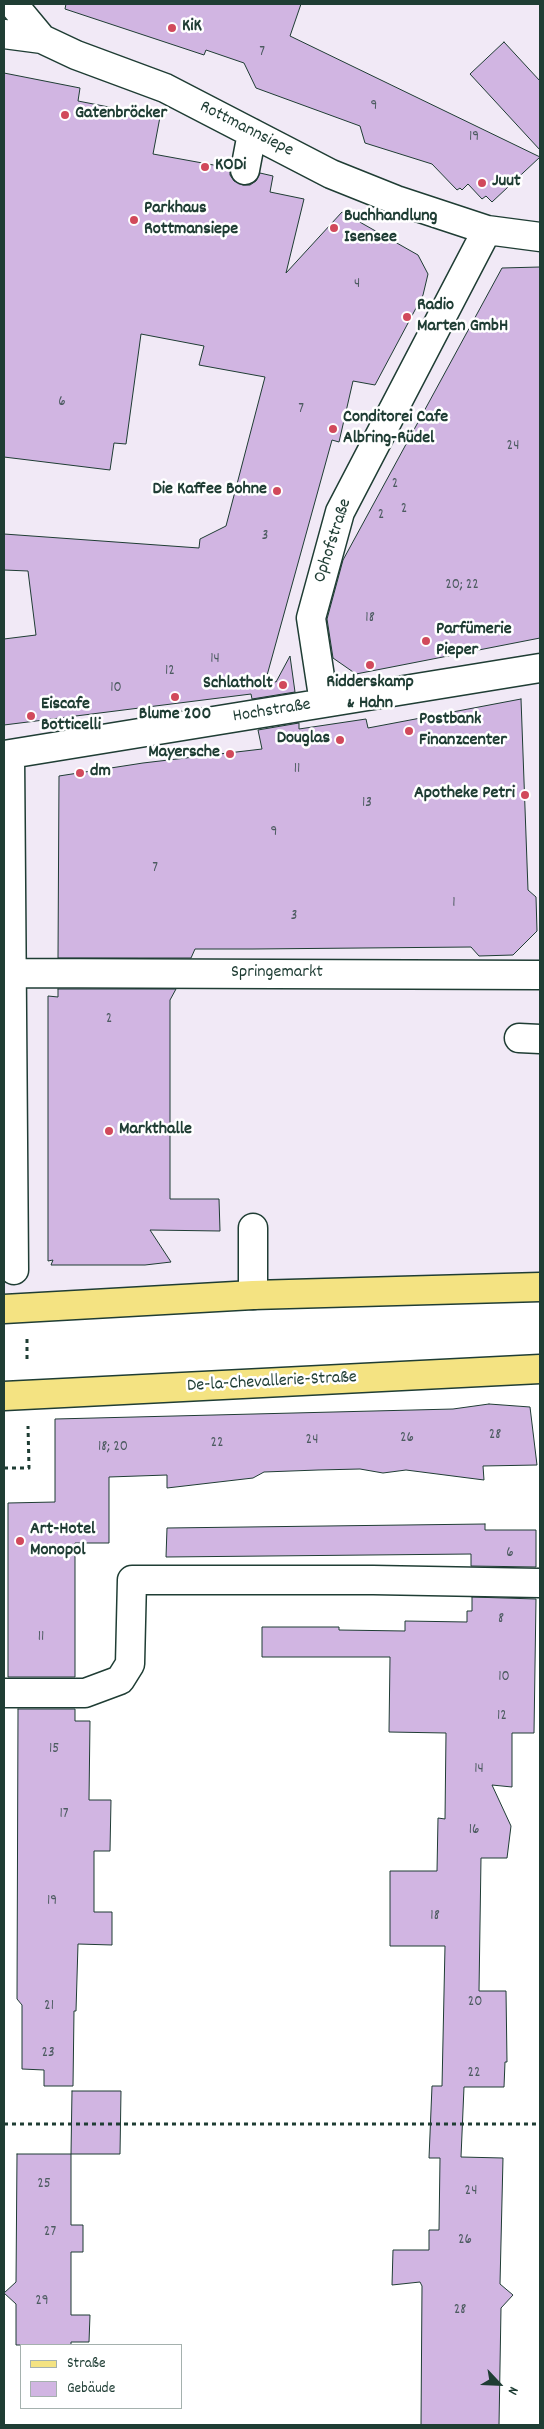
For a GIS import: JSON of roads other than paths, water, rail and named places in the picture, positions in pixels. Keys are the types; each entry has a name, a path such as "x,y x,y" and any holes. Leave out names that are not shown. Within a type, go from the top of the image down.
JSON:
{"main road":[{"path":"4,1309 253,1295 540,1287"},
{"name":"De-la-Chevallerie-Straße","path":"4,1396 540,1369"}],"street":[{"path":"14,4 42,40"},
{"name":"Rottmannsiepe","path":"4,34 42,40 76,56 165,88 331,174 396,200 487,230 540,232"},
{"path":"245,170 252,133"},
{"name":"Ophofstraße","path":"324,703 311,618 340,512 487,230"},
{"name":"Hochstraße","path":"7,755 540,668"},
{"path":"7,755 13,973 14,1270"},
{"name":"Springemarkt","path":"13,973 540,976"},
{"path":"253,1228 253,1295"},
{"path":"4,1693 85,1693 120,1680 130,1664 132,1580 373,1580 540,1583"}],"place":[{"name":"KiK","path":"172,28"},
{"name":"Gatenbröcker","path":"65,115"},
{"name":"KODi","path":"205,167"},
{"name":"Juut","path":"482,183"},
{"name":"Parkhaus Rottmansiepe","path":"134,220"},
{"name":"Buchhandlung Isensee","path":"334,228"},
{"name":"Radio Marten GmbH","path":"407,317"},
{"name":"Conditorei Cafe Albring-Rüdel","path":"333,429"},
{"name":"Die Kaffee Bohne","path":"277,491"},
{"name":"Parfümerie Pieper","path":"426,641"},
{"name":"Ridderskamp & Hahn","path":"370,665"},
{"name":"Schlatholt","path":"283,685"},
{"name":"Blume 200","path":"175,697"},
{"name":"Eiscafe Botticelli","path":"31,716"},
{"name":"Postbank Finanzcenter","path":"409,731"},
{"name":"Douglas","path":"340,740"},
{"name":"Mayersche","path":"230,754"},
{"name":"dm","path":"80,773"},
{"name":"Apotheke Petri","path":"525,795"},
{"name":"Markthalle","path":"109,1131"},
{"name":"Art-Hotel Monopol","path":"20,1541"}]}
